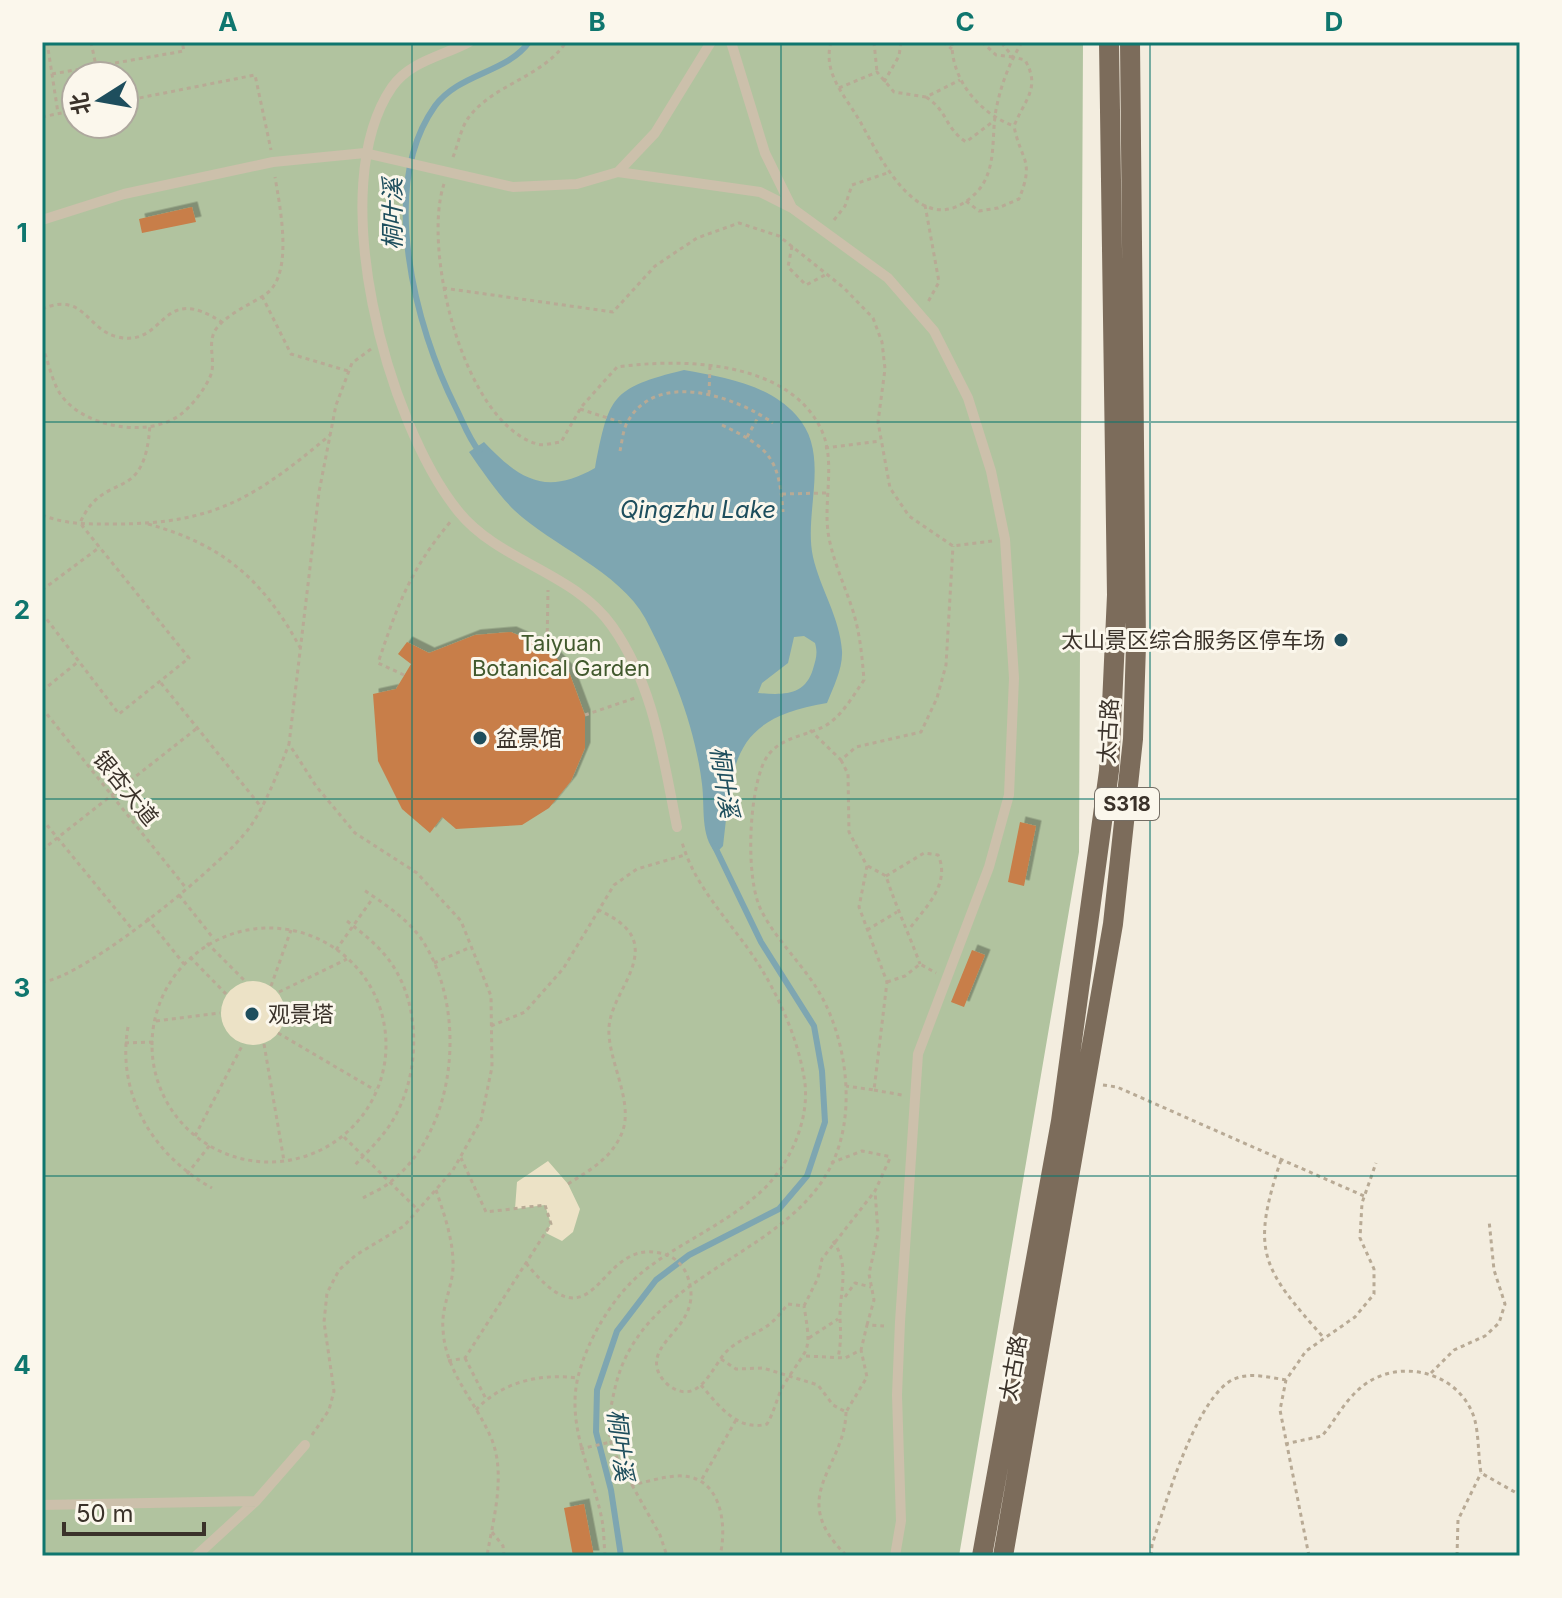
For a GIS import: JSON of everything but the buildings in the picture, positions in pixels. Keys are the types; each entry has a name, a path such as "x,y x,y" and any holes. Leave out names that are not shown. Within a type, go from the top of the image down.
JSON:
{"main road":[{"name":"太古路","path":"982,1556 1061,1121 1109,771 1117,595 1109,42"},
{"name":"太古路","path":"1003,1556 1113,924 1133,739 1136,645 1130,42"}],"lane":[{"path":"469,42 415,65 393,85 376,115 365,153 364,242 382,342 395,393 417,446 459,512 501,548 576,590 610,623 634,659 646,694 677,827"},
{"path":"618,172 655,133 711,42"},
{"path":"731,42 765,153 792,208"},
{"path":"42,220 124,194 273,162 365,153 425,164 513,187 577,184 618,172 760,192 792,208 888,278 934,331 968,398 991,471 1005,539 1014,678 1009,795 989,867 918,1054 900,1328 901,1521 895,1556"},
{"path":"196,1556 256,1501 305,1445"},
{"path":"42,1505 256,1501"}],"path":[{"path":"42,117 58,113 47,42"},
{"path":"131,60 184,51 182,42"},
{"path":"831,42 827,57 839,88 890,172 903,190 937,209 956,207 977,192 990,169 996,108 1013,57 1022,42"},
{"path":"874,42 877,72 884,82 894,92 926,97 941,107 950,131 966,142 996,120"},
{"path":"884,82 899,56 901,42"},
{"path":"943,42 952,49"},
{"path":"952,42 960,80 996,120 1014,126"},
{"path":"965,200 979,211 998,208 1019,199 1027,178 1027,159 1014,126 1032,92 1034,76 1025,60 996,55 982,42"},
{"path":"1001,42 1013,57"},
{"path":"568,43 525,78 493,94 467,118 442,189 439,234 443,288 466,366 491,405 516,434 539,445 561,442 580,409 617,367 645,363 710,366 769,381 801,400 822,430 828,534 837,572 860,637 864,680 844,709 825,726 793,735 766,759 752,798 751,848 760,908 828,1008 845,1086 839,1147 820,1182 789,1218 675,1293 636,1337 619,1370 611,1409 611,1442 660,1535 667,1556"},
{"path":"839,88 877,72"},
{"path":"52,74 60,73"},
{"path":"42,346 59,392 78,412 107,424 150,424 179,416 197,398 211,375 211,341 223,323 270,292 283,252 273,162 255,75 140,98"},
{"path":"926,97 960,80"},
{"path":"821,230 845,206 852,185 890,172"},
{"path":"921,316 939,282 925,205"},
{"path":"443,288 613,312 655,266 697,238 739,223 779,236 827,274 873,318 882,342 885,369 878,422 880,441 890,488 909,516 953,546 1005,539"},
{"path":"792,246 788,267 806,285 827,274"},
{"path":"262,296 291,354 348,371"},
{"path":"42,309 55,304 72,304 114,337 135,338 184,307 202,309 223,323"},
{"path":"42,982 54,981 84,965 218,864 262,808 289,744 319,492 330,435 352,363 382,342"},
{"path":"709,394 710,366"},
{"path":"620,451 626,425 641,405 661,396 688,392 709,394 760,414 773,423"},
{"path":"580,409 626,425"},
{"path":"747,437 760,414"},
{"path":"80,523 87,508 99,495 134,479 144,466 150,424"},
{"path":"722,425 747,437 772,456 782,494 783,512"},
{"path":"42,515 64,524 146,524 215,513 255,494 330,435"},
{"path":"825,448 880,441"},
{"path":"782,494 828,493"},
{"path":"404,675 378,663 397,606 425,553 459,512"},
{"path":"42,613 119,714 189,658 80,523"},
{"path":"146,524 179,533 225,556 256,581 282,614 302,651"},
{"path":"841,760 856,747 921,732 937,698 946,665 953,546"},
{"path":"42,590 100,547"},
{"path":"547,648 548,574"},
{"path":"42,691 79,661"},
{"path":"159,682 262,808"},
{"path":"585,715 646,694"},
{"name":"银杏大道","path":"42,708 186,888"},
{"path":"42,850 196,729"},
{"path":"810,730 841,760 848,774 849,832 867,866 886,876 897,912 910,928 920,964 946,978"},
{"path":"289,744 316,786 355,833 417,873 461,921 491,996 492,1067 481,1120 461,1157 404,1226 339,1270 327,1293 324,1322 334,1391 329,1410 305,1445"},
{"path":"42,819 132,929"},
{"path":"605,1556 602,1518 580,1449 577,1378 614,1302 643,1272 757,1196 786,1161 802,1123 805,1079 786,1020 762,969 689,867 677,827"},
{"path":"886,876 924,853 938,855 944,867 938,890 910,928"},
{"path":"491,1026 525,1012 563,969 614,885 637,869 685,855"},
{"path":"867,866 859,907 881,958 887,982 874,1090"},
{"path":"363,1198 390,1182 411,1160 429,1130 444,1091 451,1048 449,1008 434,963 419,936 364,890"},
{"path":"178,894 214,939"},
{"path":"336,950 374,897"},
{"path":"568,1184 609,1157 624,1127 609,1027 615,1001 631,970 635,945 624,924 597,909"},
{"path":"867,930 897,912"},
{"path":"147,918 184,964"},
{"path":"347,921 375,943 396,971 412,1010 414,1052 406,1090 388,1128 354,1166"},
{"path":"252,929 291,930 327,943 336,950 357,967 378,1000 387,1038 383,1076 367,1111 344,1136 306,1157 269,1163 231,1157 195,1137 171,1109 156,1074 153,1042 156,1021 163,997 184,964 207,943 252,929"},
{"path":"271,986 291,930"},
{"path":"207,943 244,980"},
{"path":"434,963 471,946"},
{"path":"190,957 226,994"},
{"path":"279,992 347,959"},
{"path":"887,982 905,976 920,964"},
{"path":"156,1021 220,1013"},
{"path":"128,1027 125,1043 127,1072 152,1138 187,1174 212,1188"},
{"path":"278,1033 376,1091"},
{"path":"125,1043 153,1042"},
{"path":"195,1137 243,1044"},
{"path":"264,1044 284,1161"},
{"path":"1087,1081 1117,1087 1364,1196"},
{"path":"845,1086 914,1096"},
{"path":"344,1136 418,1210"},
{"path":"187,1174 210,1145"},
{"path":"831,1163 862,1151 891,1156 911,1164"},
{"path":"701,1385 736,1420 753,1428 767,1424 791,1375 806,1356 809,1338 804,1306 833,1241 875,1191 891,1156"},
{"path":"448,1361 465,1358 551,1224 545,1205 486,1212 461,1157"},
{"path":"1281,1160 1269,1193 1263,1239 1269,1269 1287,1296 1324,1339"},
{"path":"1309,1556 1280,1410 1286,1380 1306,1351 1355,1317 1374,1294 1374,1269 1360,1238 1364,1196 1376,1163"},
{"path":"436,1190 449,1230 453,1267 442,1326 448,1361 492,1440 498,1463 487,1556"},
{"path":"847,1556 835,1544 821,1518 820,1494 824,1472 846,1429 846,1412 867,1377 861,1350 874,1300 869,1274 878,1233 875,1191"},
{"path":"1431,1373 1454,1350 1485,1336 1499,1323 1505,1304 1494,1270 1489,1220"},
{"path":"833,1241 842,1253 844,1300 840,1319 843,1336 838,1358"},
{"path":"526,1263 543,1284 561,1297 595,1292 622,1259 630,1256 658,1252 673,1257 684,1269 691,1293 688,1314 667,1340 657,1367 663,1380 678,1390 701,1385 726,1351 771,1323 788,1304 804,1306"},
{"path":"844,1300 855,1283 871,1287"},
{"path":"809,1338 819,1334 825,1324 840,1319"},
{"path":"867,1325 900,1328"},
{"path":"806,1356 838,1358 861,1350"},
{"path":"465,1358 486,1399"},
{"path":"721,1359 736,1369 763,1368 818,1385 833,1405 846,1412"},
{"path":"1285,1444 1322,1436 1356,1391 1385,1373 1414,1370 1431,1373 1457,1391 1474,1416 1481,1473 1458,1520 1457,1556"},
{"path":"1151,1556 1180,1458 1213,1399 1228,1382 1254,1374 1286,1380"},
{"path":"476,1410 486,1399 512,1385 540,1377 577,1378"},
{"path":"702,1479 736,1420"},
{"path":"580,1449 611,1442"},
{"path":"1481,1473 1520,1495"},
{"path":"632,1485 678,1475 702,1479 722,1511 724,1541 720,1556"},
{"path":"491,1532 503,1546 504,1556"}],"green space":[{"name":"Taiyuan Botanical Garden","path":"42,42 1083,42 1079,852 959,1556 42,1556"}],"shaded area":[{"path":"247,981 259,981 276,990 283,1001 283,1025 276,1036 259,1045 247,1045 235,1040 226,1031 221,1019 221,1007 226,995 235,986"},
{"path":"548,1161 568,1184 580,1209 573,1232 562,1241 546,1233 551,1224 545,1205 515,1209 517,1182"}],"water":[{"name":"Qingzhu Lake","path":"684,370 759,389 785,404 807,430 815,465 811,521 813,557 838,627 842,651 839,671 827,703 795,710 771,721 754,734 742,750 734,769 723,846 716,853 705,830 699,762 688,719 645,618 619,587 514,510 469,452 484,442 510,466 535,480 562,481 578,476 595,468 605,425 617,399 627,390","holes":["804,636 815,643 815,662 805,684 792,692 758,693 762,683 788,663 794,637"]}],"waterway":[{"name":"桐叶溪","path":"479,451 441,375 416,298 406,215 408,176 418,139 435,106 457,86 508,60 529,42"},
{"name":"桐叶溪","path":"621,1556 611,1490 596,1432 597,1390 617,1331 656,1280 689,1255 779,1209 807,1176 825,1122 822,1071 814,1026 761,942 715,847"}],"place":[{"name":"太山景区综合服务区停车场","path":"1341,640"},
{"name":"盆景馆","path":"480,738"},
{"name":"观景塔","path":"252,1014"}]}
